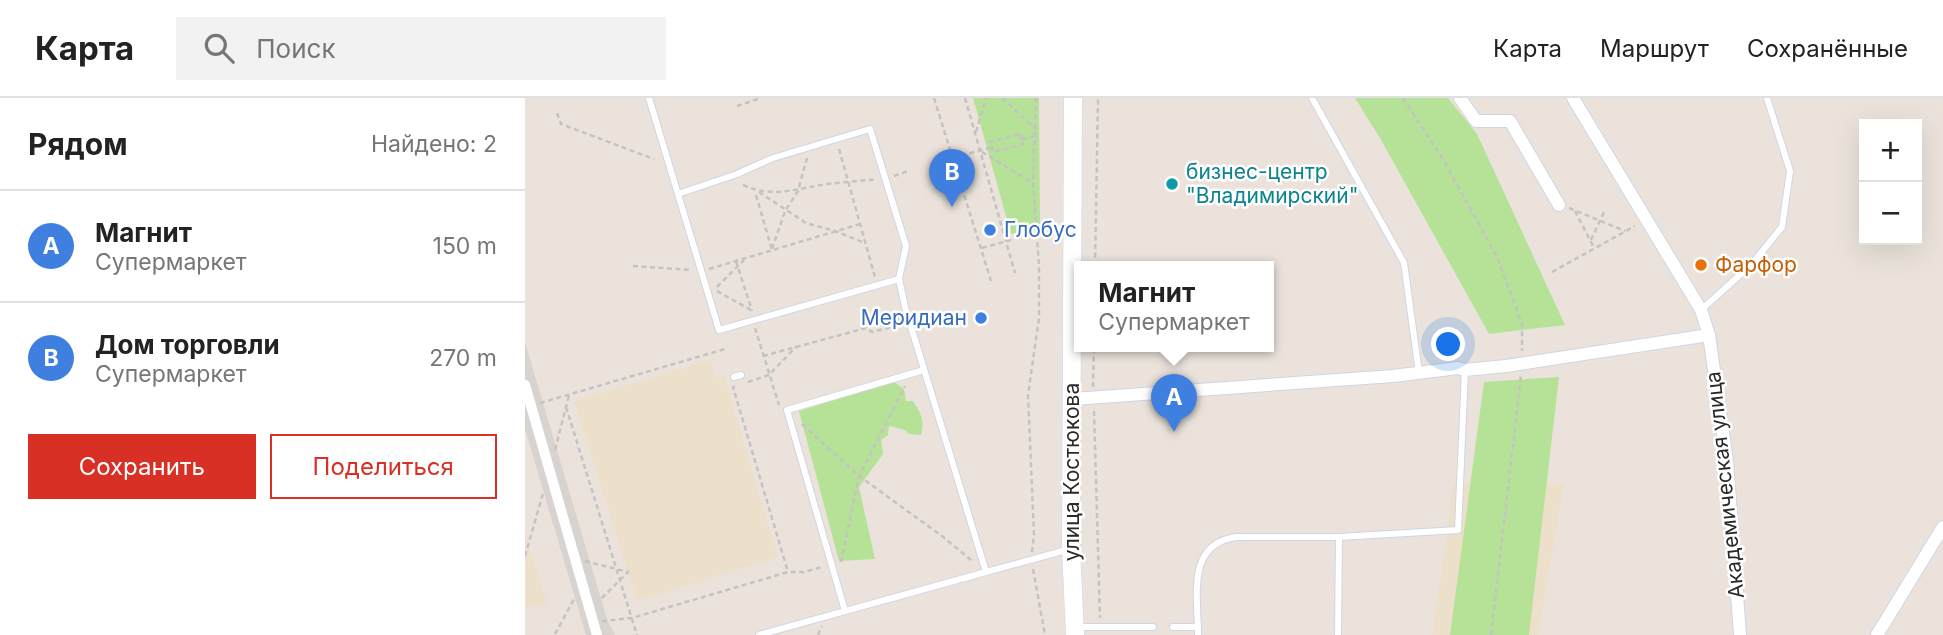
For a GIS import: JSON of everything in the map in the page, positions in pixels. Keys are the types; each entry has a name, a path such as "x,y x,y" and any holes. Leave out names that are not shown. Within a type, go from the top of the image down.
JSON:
{"main road":[{"name":"улица Костюкова","path":"1073,98 1074,631"}],"street":[{"path":"1459,98 1476,121 1510,121 1559,205"},
{"name":"Академическая улица","path":"1573,98 1701,310 1709,335 1727,461 1740,635"},
{"path":"1073,399 1458,368 1465,370 1709,335"},
{"path":"525,385 597,635"},
{"path":"1877,635 1943,527"}],"lane":[{"path":"649,98 719,330 899,279"},
{"path":"1312,98 1405,263 1419,373"},
{"path":"1701,310 1751,265 1782,227 1790,171 1767,98"},
{"path":"678,194 737,174 773,158 870,129 906,246 899,279 905,307 986,572"},
{"path":"845,611 783,409 924,370"},
{"path":"1198,635 1198,571 1202,557 1210,546 1222,539 1339,537 1458,530 1465,370"},
{"path":"1338,635 1339,537"},
{"path":"759,635 1072,548"},
{"path":"1074,631 1100,627 1153,627"},
{"path":"1173,627 1198,627"}],"path":[{"path":"737,106 761,98"},
{"path":"934,98 991,281"},
{"path":"965,98 1015,273"},
{"path":"975,135 986,98"},
{"path":"1002,98 1036,129"},
{"path":"1036,98 1033,183 1039,265 1039,318 1028,395 1034,536 1031,559 1045,635"},
{"path":"1095,261 1098,98"},
{"path":"557,113 561,124 654,159"},
{"path":"1020,134 1023,144 993,152 992,147 991,142 1020,134"},
{"path":"1022,139 1036,135"},
{"path":"836,139 876,279"},
{"path":"945,160 992,147"},
{"path":"980,150 1033,183"},
{"path":"772,250 785,211 798,191 809,151"},
{"path":"757,194 798,191 826,184 885,178 908,171"},
{"path":"743,185 806,223 866,243"},
{"path":"757,194 772,250"},
{"path":"1559,205 1626,231"},
{"path":"1591,240 1605,210"},
{"path":"1575,211 1594,248"},
{"path":"1552,272 1648,219"},
{"path":"633,266 700,270 860,223"},
{"path":"981,248 1037,233"},
{"path":"747,257 714,289 751,310"},
{"path":"736,261 769,375 783,409 859,475 986,572"},
{"path":"763,356 866,328 872,332 895,326 905,307"},
{"path":"788,572 733,387 769,375 797,346"},
{"path":"543,403 725,349"},
{"path":"1094,352 1100,627"},
{"path":"670,366 671,372"},
{"path":"840,565 859,475 910,374"},
{"path":"566,407 637,635"},
{"path":"591,562 628,572 601,598"},
{"path":"607,620 632,618 788,572 804,572 825,566"},
{"path":"555,634 583,584"}],"shaded area":[{"path":"525,342 607,619 615,635 586,635 525,429"},
{"path":"710,360 715,377 724,375 778,557 637,601 574,401"},
{"path":"1454,483 1564,484 1538,635 1432,635"},
{"path":"525,533 547,603 525,609"}],"green space":[{"path":"973,98 1039,98 1040,230 1011,234"},
{"path":"1355,98 1448,98 1477,134 1565,325 1489,334"},
{"path":"1559,377 1529,635 1450,635 1484,382"},
{"path":"894,382 904,389 906,401 913,401 918,409 922,421 921,435 909,434 905,430 889,426 888,435 881,440 883,454 859,487 875,559 839,561 799,411"}],"place":[{"name":"бизнес-центр \"Владимирский\"","path":"1172,184"},
{"name":"Дом торговли","path":"952,207"},
{"name":"Глобус","path":"990,230"},
{"name":"Фарфор","path":"1701,265"},
{"name":"Меридиан","path":"981,318"},
{"name":"Магнит","path":"1174,432"}]}
